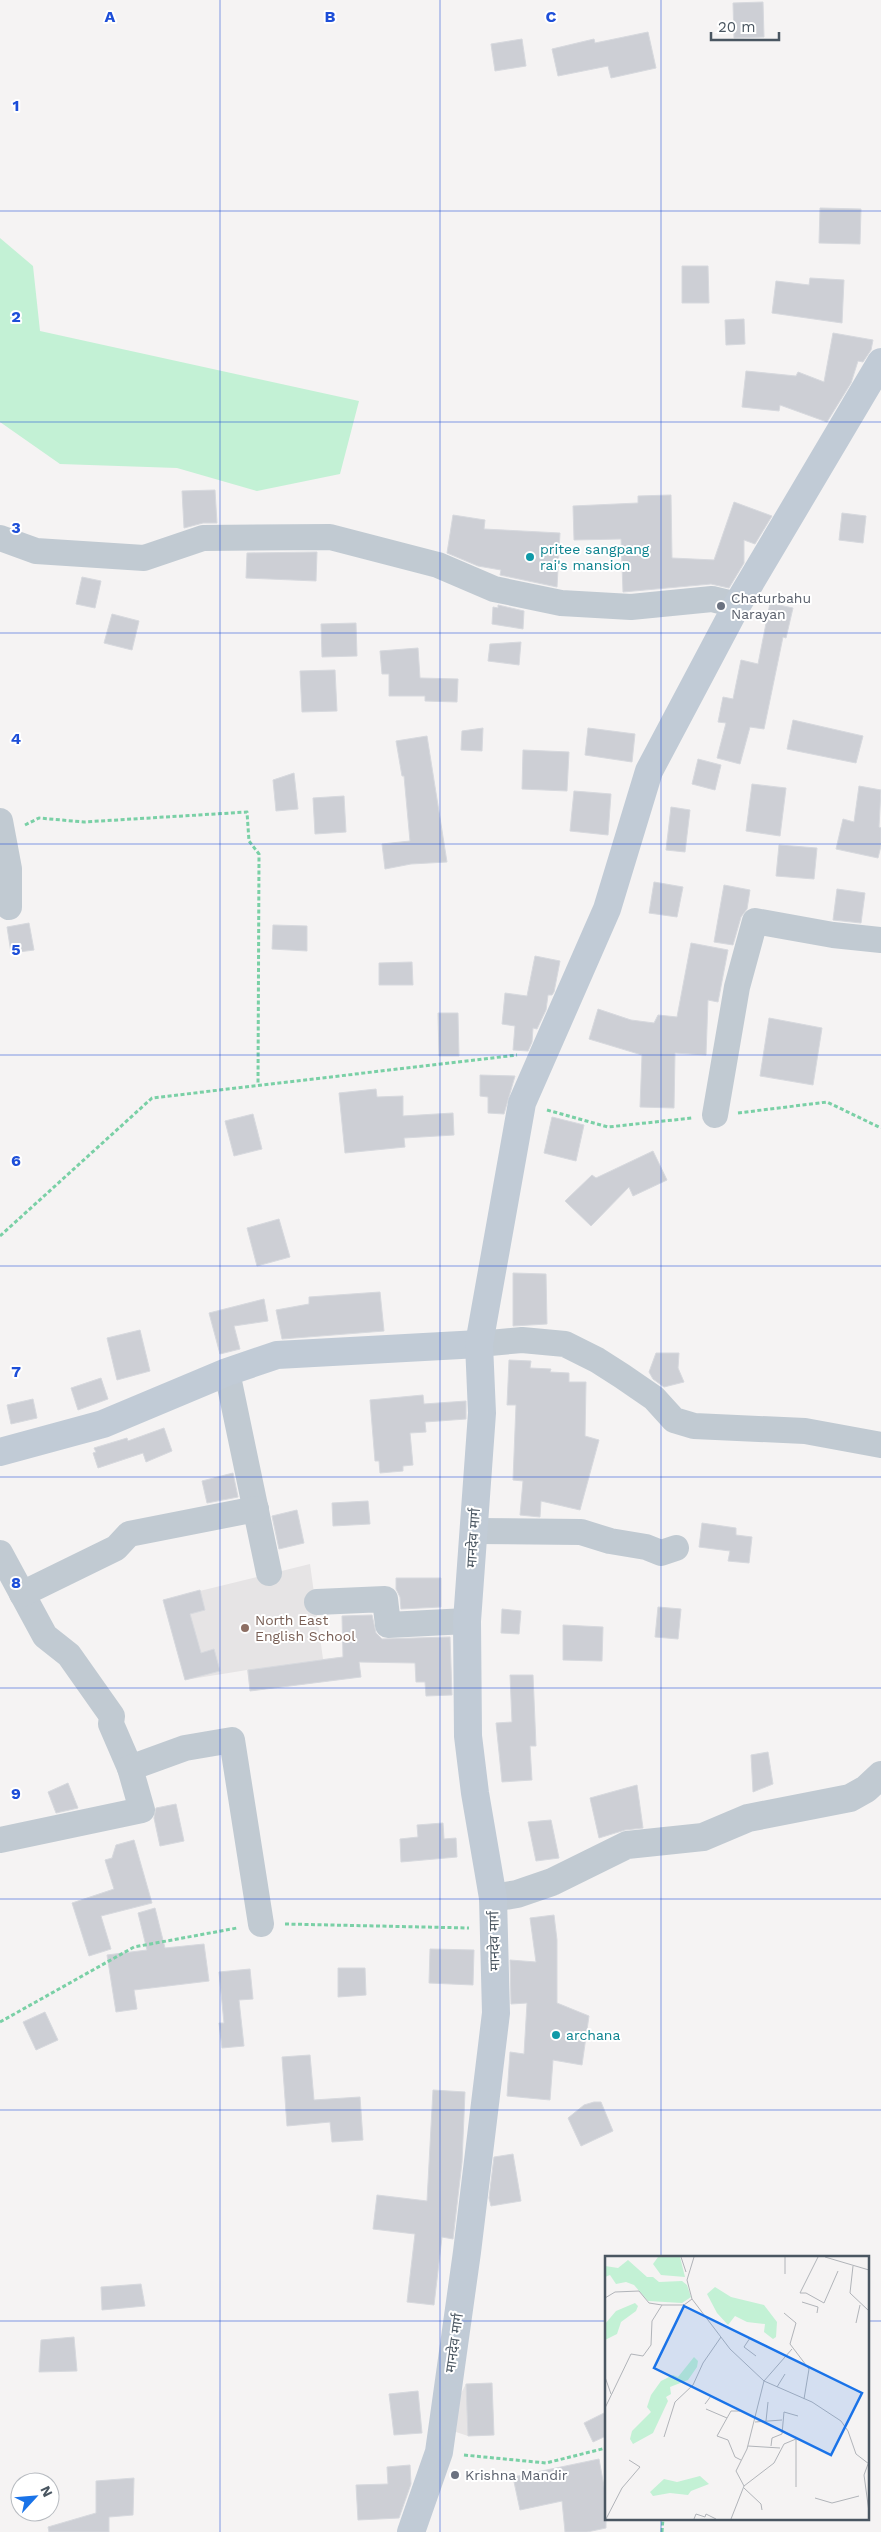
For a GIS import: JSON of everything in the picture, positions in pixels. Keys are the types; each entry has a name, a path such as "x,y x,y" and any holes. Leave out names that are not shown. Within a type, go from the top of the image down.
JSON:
{"main road":[{"name":"मानदेव मार्ग","path":"410,2532 439,2452 468,2243 496,2013 493,1898 475,1793 468,1736 467,1621 482,1413 479,1344 522,1103 607,909 649,771 737,605 881,362"},
{"path":"0,1452 103,1424 227,1372 278,1355 479,1344"}],"street":[{"path":"0,538 36,551 144,558 204,538 330,536 438,566 494,589 561,602 631,607 712,599 737,605"},
{"path":"1,821 9,869 9,907"},
{"path":"715,1115 737,988 755,921 833,935 881,940"},
{"path":"479,1344 522,1340 565,1344 597,1360 654,1398 674,1420 694,1426 805,1431 881,1445"},
{"path":"227,1372 269,1573"},
{"path":"22,1594 116,1548 129,1534 256,1509"},
{"path":"474,1531 581,1532 610,1541 646,1547 661,1553 676,1548"},
{"path":"0,1553 45,1636 69,1655 112,1716 111,1724 130,1768 142,1810 0,1840"},
{"path":"317,1602 385,1599 388,1625 467,1621"},
{"path":"130,1768 185,1748 232,1740 261,1924"},
{"path":"493,1898 517,1894 552,1882 627,1845 703,1837 748,1818 850,1798 866,1789 881,1775"}],"path":[{"path":"1,821 27,825 39,818 84,822 247,812 249,841 258,854 258,1085"},
{"path":"0,1236 152,1098 545,1052"},
{"path":"0,2022 134,1947 261,1924 495,1928"},
{"path":"439,2452 546,2463 605,2448"}],"shaded area":[{"name":"North East English School","path":"310,1564 323,1659 358,1655 361,1677 250,1691 247,1670 185,1680 163,1600"},
{"path":"492,2383 494,2435 468,2436 456,2432 458,2399 466,2384"}],"green space":[{"path":"0,238 33,266 40,331 359,401 340,474 257,491 177,468 60,464 0,422"}],"building":[{"path":"763,2 764,37 734,38 733,3"},
{"path":"648,32 656,68 611,78 608,66 558,76 552,49 594,39 595,43"},
{"path":"522,39 526,66 495,71 491,44"},
{"path":"820,208 861,209 860,244 819,243"},
{"path":"682,266 708,266 709,303 682,303"},
{"path":"810,278 844,280 842,323 772,313 776,281 809,285"},
{"path":"744,319 745,344 726,345 725,320"},
{"path":"833,333 873,340 871,350 863,362 858,361 851,383 827,422 780,405 779,411 742,407 746,371 796,376 798,372 824,382"},
{"path":"215,490 217,523 203,523 184,528 182,491"},
{"path":"671,495 672,558 714,560 734,502 772,516 755,544 744,540 744,563 729,588 711,584 623,592 621,539 574,540 573,506 638,503 638,496"},
{"path":"842,513 866,516 863,543 839,540"},
{"path":"453,515 485,520 484,529 560,533 557,587 500,575 501,570 478,566 447,553"},
{"path":"317,552 316,581 246,578 247,553"},
{"path":"82,577 101,581 95,608 76,604"},
{"path":"770,603 793,608 786,638 783,637 764,729 750,727 740,764 717,758 726,723 718,722 723,697 733,699 741,660 758,664"},
{"path":"498,605 524,611 523,629 492,624 493,607 498,608"},
{"path":"112,614 139,621 132,650 104,643"},
{"path":"356,623 357,656 322,657 321,624"},
{"path":"521,642 519,665 488,661 490,644"},
{"path":"418,648 420,678 458,679 457,702 425,701 425,696 389,696 389,674 382,674 380,651"},
{"path":"335,670 337,711 302,712 300,671"},
{"path":"793,720 863,736 856,763 787,749"},
{"path":"483,728 482,751 461,750 462,731"},
{"path":"588,728 635,734 632,762 585,755"},
{"path":"427,736 447,862 411,864 385,869 382,844 410,841 404,776 402,776 396,741"},
{"path":"523,750 569,752 567,791 522,789"},
{"path":"698,759 721,765 715,790 692,784"},
{"path":"294,773 298,809 276,811 273,780"},
{"path":"752,784 786,788 780,836 746,831"},
{"path":"859,786 881,790 879,827 881,828 881,846 878,858 836,849 843,819 854,822"},
{"path":"574,791 611,794 608,835 570,831"},
{"path":"344,796 346,832 315,834 313,798"},
{"path":"671,807 690,810 685,852 666,850"},
{"path":"779,845 817,848 814,879 776,876"},
{"path":"654,882 683,887 677,917 649,913"},
{"path":"724,885 750,890 747,909 741,917 733,945 714,942"},
{"path":"837,889 865,893 861,923 833,920"},
{"path":"29,923 34,950 11,953 7,927"},
{"path":"273,925 307,926 307,951 272,949"},
{"path":"691,943 728,950 718,1002 708,1000 706,1055 675,1053 674,1108 640,1107 642,1055 589,1039 598,1009 631,1020 654,1023 658,1015 677,1017"},
{"path":"535,956 560,961 554,992 552,995 548,995 546,1010 537,1029 533,1028 532,1042 528,1051 513,1050 515,1026 502,1024 505,993 527,996"},
{"path":"412,962 413,985 379,985 379,963"},
{"path":"438,1013 458,1013 459,1056 439,1056"},
{"path":"769,1018 822,1028 813,1085 760,1076"},
{"path":"480,1075 515,1076 504,1114 488,1113 488,1097 480,1096"},
{"path":"376,1089 377,1097 403,1096 403,1116 453,1113 454,1135 404,1138 405,1147 345,1153 339,1093"},
{"path":"253,1114 262,1149 234,1156 225,1121"},
{"path":"552,1117 584,1125 576,1161 544,1153"},
{"path":"653,1151 667,1180 633,1196 629,1187 591,1226 565,1201 592,1175 596,1178"},
{"path":"279,1219 290,1257 257,1266 247,1228"},
{"path":"513,1273 546,1274 547,1324 513,1326"},
{"path":"380,1292 384,1331 282,1339 276,1310 309,1304 309,1297"},
{"path":"264,1299 268,1321 234,1326 240,1349 220,1354 209,1313"},
{"path":"140,1330 150,1371 117,1380 107,1338"},
{"path":"656,1353 679,1353 678,1368 684,1382 664,1387 653,1379 649,1372"},
{"path":"509,1360 531,1361 530,1368 551,1369 550,1372 569,1373 569,1382 586,1382 585,1436 599,1440 580,1510 541,1501 540,1517 520,1515 523,1481 513,1480 516,1405 507,1405"},
{"path":"101,1378 108,1399 78,1410 71,1388"},
{"path":"423,1395 424,1404 466,1401 466,1419 425,1422 426,1432 410,1433 413,1465 403,1466 403,1471 380,1473 379,1461 375,1461 370,1400"},
{"path":"33,1399 37,1418 11,1424 7,1405"},
{"path":"164,1428 172,1451 146,1462 143,1453 98,1468 93,1453 96,1452 94,1448 127,1438 128,1441"},
{"path":"233,1473 238,1497 207,1503 202,1481"},
{"path":"368,1501 370,1524 333,1526 332,1503"},
{"path":"297,1510 304,1543 279,1549 272,1516"},
{"path":"702,1523 736,1528 736,1535 752,1537 749,1563 728,1561 730,1551 699,1547"},
{"path":"396,1578 441,1578 441,1607 401,1609 400,1597 396,1589"},
{"path":"200,1590 205,1610 190,1614 201,1653 214,1649 220,1671 185,1680 163,1600"},
{"path":"658,1607 681,1609 678,1639 655,1637"},
{"path":"502,1609 521,1611 519,1634 501,1633"},
{"path":"372,1615 376,1633 382,1639 450,1637 452,1695 426,1696 425,1682 416,1682 415,1663 359,1662 361,1677 250,1691 248,1670 343,1657 342,1616"},
{"path":"563,1625 603,1627 602,1661 563,1660"},
{"path":"510,1675 533,1675 536,1746 530,1746 532,1780 502,1782 496,1723 512,1722"},
{"path":"768,1752 773,1784 753,1792 751,1755"},
{"path":"68,1783 78,1808 56,1813 48,1792"},
{"path":"637,1785 643,1828 625,1830 599,1838 590,1798"},
{"path":"176,1804 184,1841 160,1846 154,1818 156,1808"},
{"path":"551,1820 559,1858 536,1861 528,1822"},
{"path":"443,1823 444,1839 456,1838 457,1857 401,1862 400,1839 418,1837 417,1825"},
{"path":"134,1840 152,1903 101,1916 111,1949 89,1956 72,1903 114,1889 105,1860 112,1858 116,1845"},
{"path":"155,1908 165,1948 204,1944 209,1981 134,1990 137,2009 116,2012 107,1955 147,1950 138,1913"},
{"path":"554,1915 557,1940 557,2003 589,2016 582,2065 553,2060 550,2100 507,2096 510,2052 524,2054 527,2003 511,2004 510,1960 536,1962 530,1918"},
{"path":"430,1949 474,1950 473,1985 429,1983"},
{"path":"338,1968 365,1968 366,1995 338,1997"},
{"path":"250,1969 253,1999 239,2000 244,2046 222,2048 219,2023 224,2023 219,1972"},
{"path":"45,2012 58,2040 36,2050 23,2022"},
{"path":"310,2055 314,2100 360,2097 363,2140 332,2142 330,2122 287,2126 282,2057"},
{"path":"433,2090 465,2092 462,2162 453,2239 442,2237 434,2305 407,2302 415,2234 373,2229 377,2195 427,2201"},
{"path":"601,2102 613,2131 581,2146 568,2118 584,2105"},
{"path":"513,2154 521,2201 491,2206 489,2198 494,2157"},
{"path":"141,2284 145,2306 102,2310 101,2287"},
{"path":"74,2337 77,2371 39,2372 41,2340"},
{"path":"492,2383 494,2435 468,2436 466,2384"},
{"path":"418,2391 422,2433 394,2435 389,2394"},
{"path":"605,2412 605,2436 593,2442 584,2423"},
{"path":"599,2459 605,2492 606,2528 587,2532 565,2532 562,2501 520,2510 513,2477"},
{"path":"410,2465 411,2484 399,2518 358,2520 356,2485 388,2484 387,2467"},
{"path":"134,2478 133,2515 109,2517 109,2532 49,2532 48,2527 96,2513 96,2481"}],"place":[{"name":"pritee sangpang rai's mansion","path":"530,557"},
{"name":"Chaturbahu Narayan","path":"721,606"},
{"name":"North East English School","path":"245,1628"},
{"name":"archana","path":"556,2035"},
{"name":"Krishna Mandir","path":"455,2475"}]}
